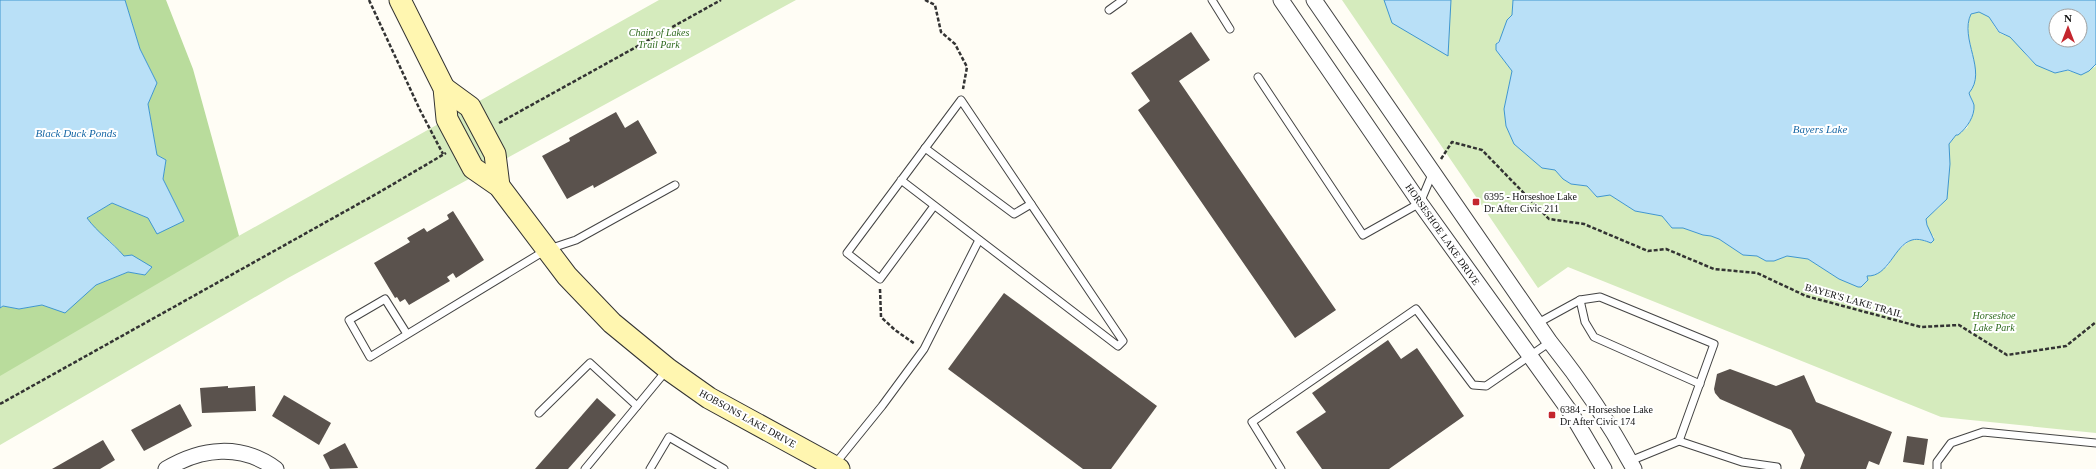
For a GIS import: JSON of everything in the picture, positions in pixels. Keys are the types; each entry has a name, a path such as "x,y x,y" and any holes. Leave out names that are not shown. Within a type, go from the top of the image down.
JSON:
{"street":[{"name":"HOBSONS LAKE DRIVE","path":"400,0 444,88 452,150 473,168 499,186 567,276 612,323 668,369 709,398 836,468"},
{"name":"HORSESHOE LAKE DRIVE","path":"1281,0 1420,203 1571,413 1604,469"},
{"path":"1314,0 1550,342 1574,372 1616,435 1632,465"},
{"name":"HOBSONS LAKE DRIVE","path":"444,88 470,107 495,154 499,186"},
{"path":"166,469 193,455 223,451 253,456 276,469"}],"lane":[{"path":"1109,10 1123,0"},
{"path":"1212,0 1230,29"},
{"path":"1258,77 1363,235 1420,203 1433,172"},
{"path":"901,180 1118,346 1123,340 961,100 901,180 847,253 880,279 934,206"},
{"path":"925,148 1014,214 1031,204"},
{"path":"407,334 385,299 349,320 370,357 546,250 576,240 675,185"},
{"path":"836,468 924,349 979,240"},
{"path":"1538,323 1580,300 1600,297 1714,344 1679,441 1632,465"},
{"path":"1580,300 1585,322 1594,337 1700,384"},
{"path":"1282,469 1252,422 1416,309 1473,385 1486,386 1550,342"},
{"path":"539,413 590,363 637,406"},
{"path":"585,469 668,369"},
{"path":"1937,469 1937,462 1951,443 1982,432 2096,443"},
{"path":"650,469 669,437 724,469"},
{"path":"1679,441 1742,462 1777,467 1777,469"}],"path":[{"path":"0,404 378,193 452,150 420,110 369,0"},
{"path":"483,132 721,0"},
{"path":"925,0 935,5 941,32 955,44 968,67 961,100"},
{"name":"BAYER'S LAKE TRAIL","path":"1433,172 1452,142 1482,150 1549,219 1584,224 1648,251 1666,249 1714,269 1757,273 1806,296 1921,327 1959,325 2007,355 2066,346 2096,322"},
{"path":"880,279 882,317 909,340 924,349"}],"green space":[{"path":"125,0 166,0 193,69 239,236 0,376 0,308 3,306 19,309 42,305 65,312 96,285 128,272 145,275 152,267 124,256 112,243 98,232 87,218 112,203 148,218 184,221 163,179 166,160 157,155 148,104 157,83 140,49"},
{"name":"Chain of Lakes Trail Park","path":"659,0 796,0 288,278 0,445 0,370"},
{"name":"Horseshoe Lake Park","path":"1342,0 1513,0 1512,15 1507,22 1501,38 1496,44 1496,50 1512,71 1504,109 1506,126 1514,144 1542,168 1555,170 1563,179 1571,184 1587,186 1596,195 1610,195 1635,211 1662,216 1672,228 1683,228 1719,239 1743,255 1757,256 1766,261 1774,261 1787,256 1796,256 1808,259 1839,279 1863,284 1868,280 1867,276 1887,267 1897,251 1911,240 1922,240 1931,243 1934,237 1929,232 1926,219 1945,199 1949,175 1949,144 1956,135 1967,128 1974,111 1974,104 1969,93 1974,85 1975,76 1975,66 1970,44 1968,23 1971,14 1982,12 1989,18 2001,34 2009,36 2014,40 2034,63 2050,71 2068,71 2075,73 2095,67 2096,64 2096,433 1941,417 1568,267 1538,288"}],"water":[{"name":"Black Duck Ponds","path":"0,0 125,0 140,49 157,83 148,104 157,155 166,160 163,179 184,221 157,234 148,218 112,203 87,218 95,228 124,256 132,255 152,267 145,275 128,272 96,285 65,313 42,305 19,309 3,306 0,308"},
{"path":"1384,0 1451,0 1448,56 1392,23"},
{"name":"Bayers Lake","path":"1513,0 2096,0 2096,64 2089,71 2081,75 2068,70 2055,73 2036,65 2010,37 1999,32 1989,17 1979,12 1971,14 1968,24 1968,34 1976,75 1974,84 1969,93 1974,104 1974,109 1972,117 1967,125 1949,144 1950,164 1947,199 1926,219 1927,225 1934,240 1931,243 1917,239 1906,243 1900,248 1881,272 1875,275 1867,276 1868,280 1861,287 1858,287 1839,279 1808,259 1787,256 1774,261 1766,261 1757,256 1743,255 1719,239 1683,228 1672,228 1662,216 1635,211 1610,195 1597,197 1587,186 1571,184 1563,179 1555,170 1542,168 1514,144 1506,126 1504,109 1512,71 1496,50 1496,44 1499,42 1507,20 1512,15"}],"building":[{"path":"1191,32 1210,60 1179,81 1336,310 1295,338 1138,110 1150,101 1131,73"},
{"path":"616,112 625,128 638,120 657,153 594,188 593,185 567,199 542,156 570,141 569,138"},
{"path":"453,211 484,260 456,278 453,273 447,277 450,281 409,305 405,299 400,302 397,297 395,298 374,263 410,242 407,238 424,228 427,232 449,219 447,215"},
{"path":"1004,293 1157,406 1111,469 1083,469 948,369"},
{"path":"1388,340 1401,359 1417,348 1464,416 1389,469 1322,469 1296,432 1326,412 1312,393"},
{"path":"1730,369 1776,386 1804,375 1816,402 1892,432 1879,465 1869,461 1866,469 1800,469 1805,455 1791,430 1720,399 1715,393 1714,389 1717,374"},
{"path":"228,386 228,388 255,386 256,411 202,413 200,388"},
{"path":"284,395 331,423 319,445 272,416"},
{"path":"597,398 616,415 568,469 535,469"},
{"path":"180,404 192,426 144,451 131,430"},
{"path":"1907,436 1928,439 1924,465 1903,462"},
{"path":"103,440 115,460 100,469 52,469"},
{"path":"345,443 358,468 330,469 323,455"}],"place":[{"name":"6395 - Horseshoe Lake Dr After Civic 211","path":"1476,202"},
{"name":"6384 - Horseshoe Lake Dr After Civic 174","path":"1552,415"}]}
